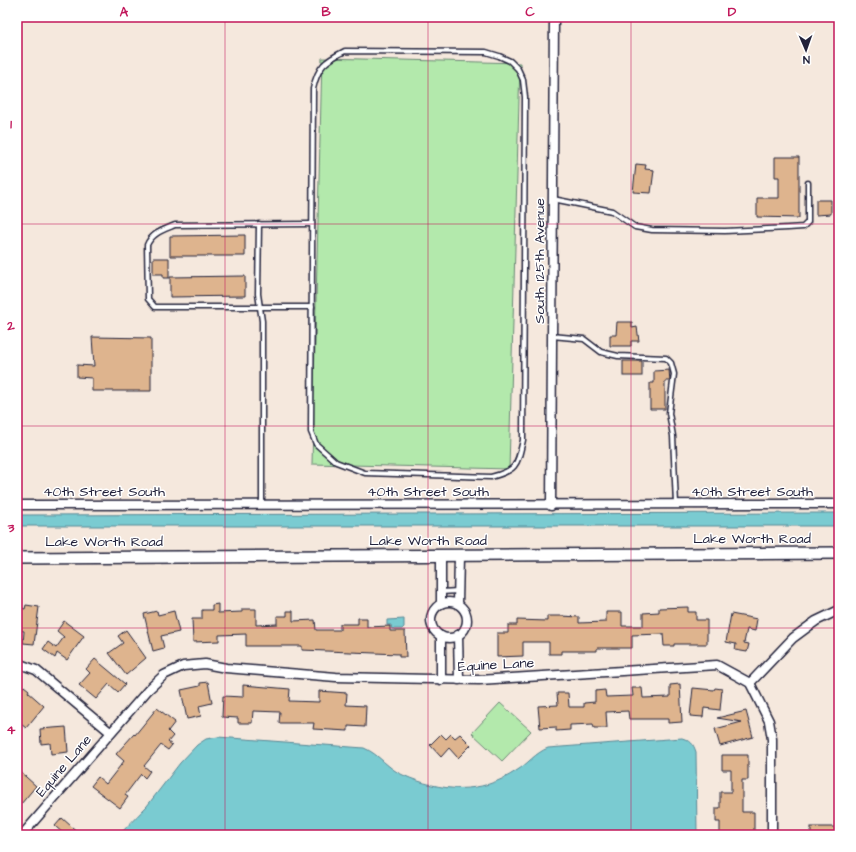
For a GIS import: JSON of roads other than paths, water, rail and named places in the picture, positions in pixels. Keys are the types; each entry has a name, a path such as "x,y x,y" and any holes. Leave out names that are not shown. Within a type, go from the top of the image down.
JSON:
{"street":[{"name":"South 125th Avenue","path":"551,506 554,17"},
{"name":"40th Street South","path":"17,505 551,506 839,504"},
{"name":"Lake Worth Road","path":"17,558 839,554"},
{"path":"441,556 441,604"},
{"path":"458,556 458,604"},
{"path":"452,602 458,604 466,613 467,620 463,631 458,635 446,638 441,636 433,628 431,617 433,611 441,604 452,602"},
{"path":"772,835 771,733 769,721 750,683 793,638 816,621 839,610"},
{"path":"458,635 459,680"},
{"path":"441,636 441,680"},
{"name":"Equine Lane","path":"17,663 41,674 110,732"},
{"name":"Equine Lane","path":"22,835 148,690 164,675 183,666 205,664 226,668 336,677 459,680 717,665 750,683"}],"lane":[{"path":"345,51 486,52 510,61 518,69 523,80 525,97 523,440 518,461 509,472 491,477 366,473 336,462 324,453 316,444 311,432 312,307 313,89 316,75 322,64 345,51"},
{"path":"553,199 612,211 635,227 652,230 725,232 803,227 808,222 808,183"},
{"path":"259,224 258,294 262,321 262,505"},
{"path":"312,224 175,225 159,231 150,238 147,245 148,299 155,307 312,307"},
{"path":"552,336 584,339 601,352 618,356 666,358 671,362 674,374 669,413 673,436 676,505"},
{"path":"441,592 458,591"}],"water":[{"path":"839,513 839,526 17,526 17,515"},
{"path":"404,619 404,627 402,629 392,629 391,625 387,625 387,620"},
{"path":"218,737 364,748 403,775 417,781 446,788 474,787 502,779 548,748 682,738 688,740 694,746 696,752 697,835 119,835 147,806 180,763 197,745 206,739"}]}
